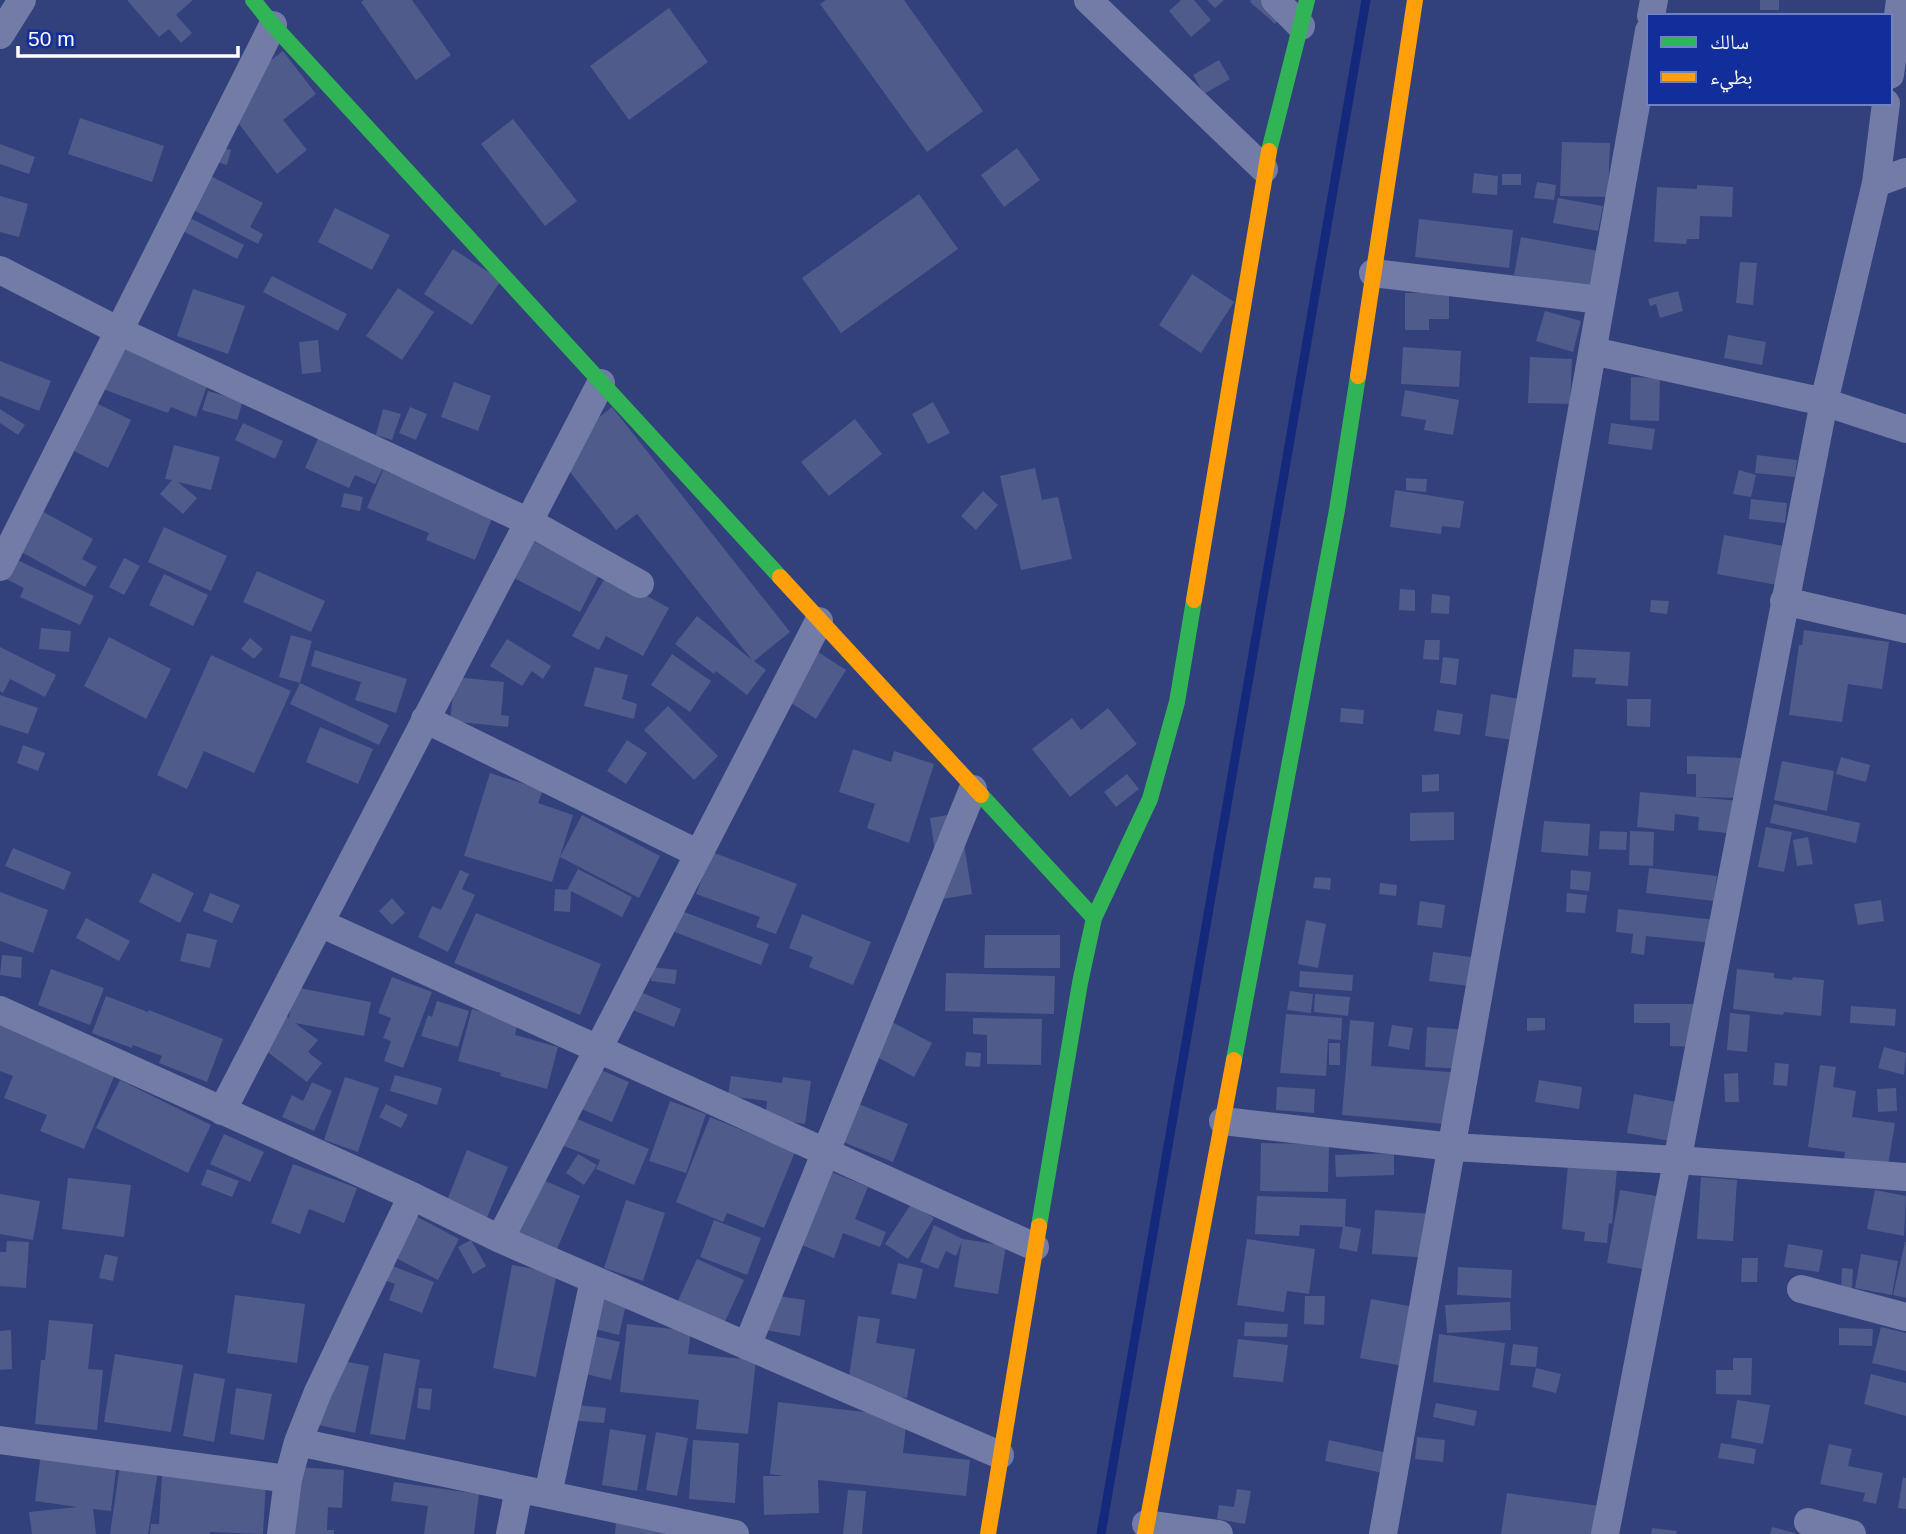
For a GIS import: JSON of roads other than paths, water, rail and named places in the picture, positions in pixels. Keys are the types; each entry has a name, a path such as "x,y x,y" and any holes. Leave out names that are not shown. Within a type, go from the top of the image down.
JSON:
{"street":[{"path":"0,35 22,0"},
{"path":"253,0 819,621 1094,918"},
{"path":"1088,0 1264,169"},
{"path":"988,1534 1080,983 1094,918 1150,799 1177,702 1264,169 1304,13 1275,0"},
{"path":"1219,1534 1146,1529 1337,509 1415,0"},
{"path":"1892,60 1900,0"},
{"path":"0,567 273,25"},
{"path":"1383,1534 1647,42"},
{"path":"1605,1534 1784,601 1824,402 1876,183 1886,105"},
{"path":"1876,183 1906,172"},
{"path":"0,270 119,331 529,522 640,583"},
{"path":"1373,273 1601,300"},
{"path":"1593,351 1824,402 1906,429"},
{"path":"222,1111 601,383"},
{"path":"1784,601 1906,629"},
{"path":"499,1239 819,621"},
{"path":"425,719 699,854"},
{"path":"747,1346 973,789"},
{"path":"320,923 1035,1247"},
{"path":"0,1010 412,1196 499,1239 1000,1455"},
{"path":"1223,1121 1453,1147 1906,1177"},
{"path":"281,1534 288,1479 318,1392 412,1196"},
{"path":"548,1494 594,1280"},
{"path":"1801,1289 1906,1317"},
{"path":"0,1440 288,1479"},
{"path":"299,1442 736,1534"},
{"path":"510,1534 519,1489"},
{"path":"1808,1522 1852,1534"}],"waterway":[{"path":"1101,1534 1366,0"}]}
